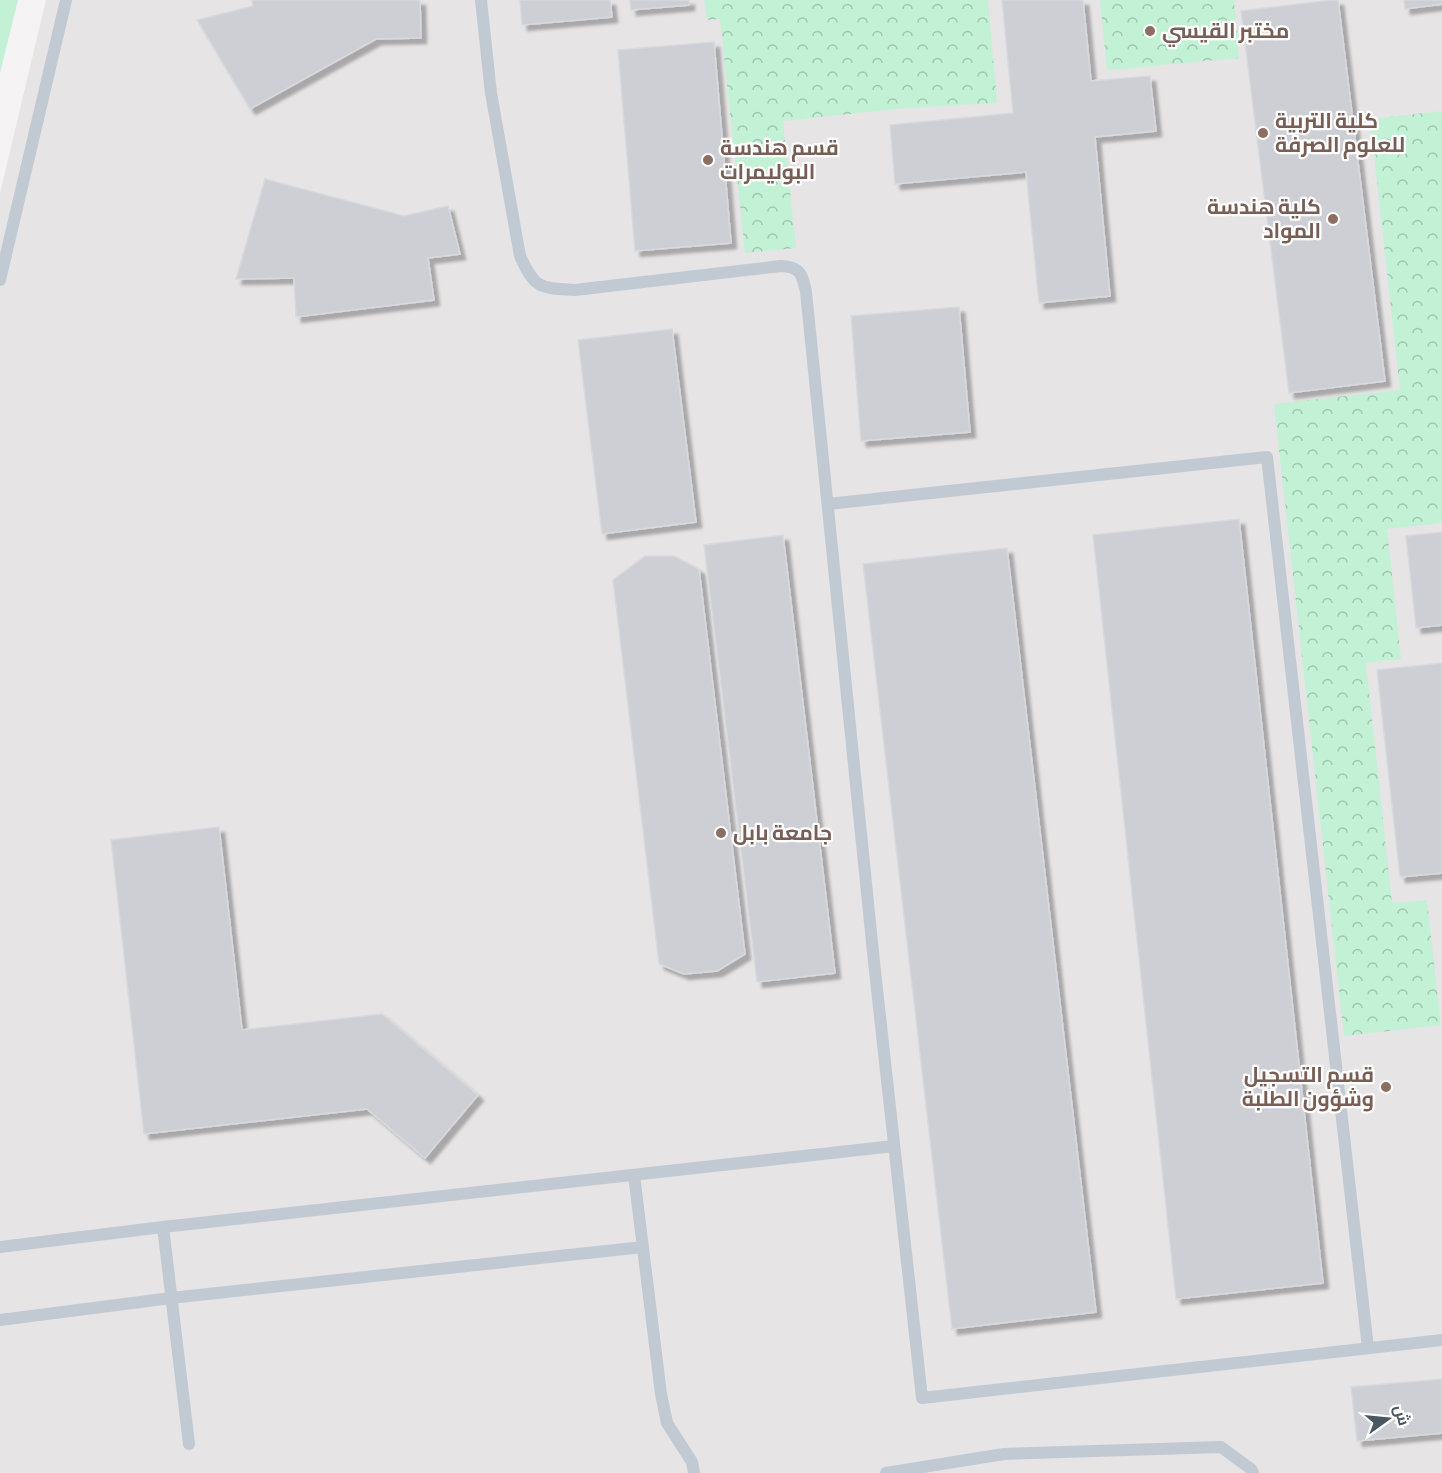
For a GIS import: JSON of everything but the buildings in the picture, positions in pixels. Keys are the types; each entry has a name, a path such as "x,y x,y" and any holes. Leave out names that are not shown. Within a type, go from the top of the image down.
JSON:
{"lane":[{"path":"0,280 66,0"},
{"path":"482,0 491,93 520,256 530,277 545,288 575,290 781,266 793,267 802,275 806,292 922,1398 1442,1340"},
{"path":"828,504 1267,457 1368,1348"},
{"path":"0,1247 894,1146"},
{"path":"634,1175 661,1394 667,1423 692,1462 694,1473"},
{"path":"163,1227 189,1444"},
{"path":"0,1320 171,1298 643,1247"},
{"path":"886,1473 1004,1454 1221,1448 1251,1469 1253,1473"}],"shaded area":[{"name":"جامعة بابل","path":"46,0 1442,0 1442,1473 0,1473 0,193"}],"green space":[{"path":"0,0 18,0 0,73"},
{"path":"704,0 988,0 997,103 906,108 783,121 796,248 745,253 720,19 707,20"},
{"path":"1100,0 1234,0 1239,58 1107,70"},
{"path":"1442,111 1442,523 1387,529 1401,659 1366,663 1392,903 1427,900 1441,1025 1344,1036 1274,404 1400,390 1370,119"}],"place":[{"name":"مختبر القيسي","path":"1150,31"},
{"name":"كلية التربية للعلوم الصرفة","path":"1263,133"},
{"name":"قسم هندسة البوليمرات","path":"708,160"},
{"name":"كلية هندسة المواد","path":"1333,219"},
{"name":"جامعة بابل","path":"721,833"},
{"name":"قسم التسجيل وشؤون الطلبة","path":"1386,1087"}]}
